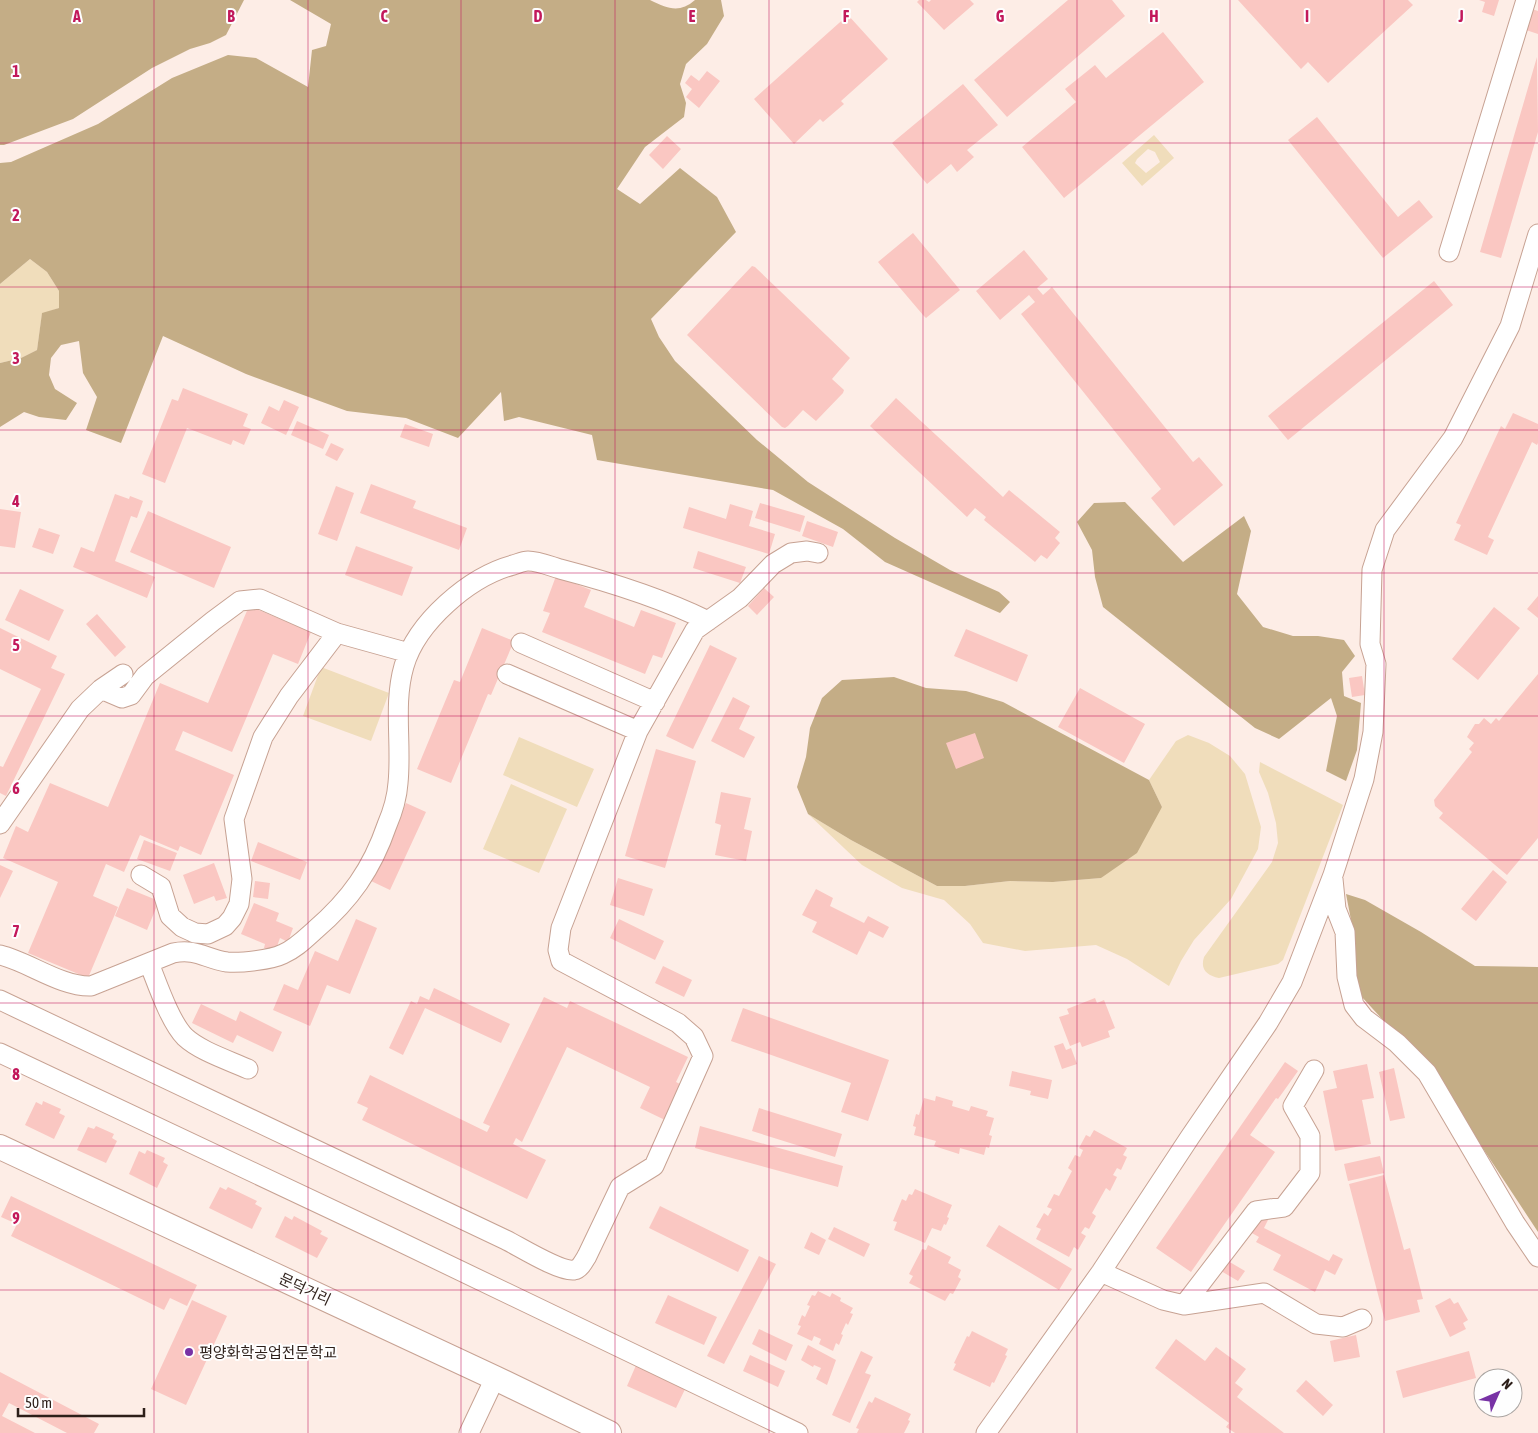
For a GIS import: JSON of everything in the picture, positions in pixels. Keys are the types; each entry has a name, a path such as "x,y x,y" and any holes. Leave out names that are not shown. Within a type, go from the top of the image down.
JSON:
{"main road":[{"name":"문덕거리","path":"0,1147 609,1433"}],"street":[{"path":"1450,252 1526,0"},
{"path":"986,1433 1101,1272 1268,1023 1292,982 1333,875 1364,778 1373,732 1376,664 1370,644 1372,570 1385,530 1453,438 1510,326 1538,234"},
{"path":"0,1000 497,1236 556,1266 573,1270 580,1267 620,1187 654,1166 703,1056 694,1037 678,1023 561,962 558,950 561,928 638,731 695,630 740,598 773,564 791,552 807,551 818,553"},
{"path":"0,955 84,986 91,986 173,953 186,950 228,962 270,959 297,946 344,903 362,880 380,845 396,802 399,781 398,714 404,668 409,653 433,616 474,581 503,568 529,561 609,582 708,620"},
{"path":"100,689 122,698 131,695 145,676 213,620 240,601 260,599 337,633 409,653"},
{"path":"142,876 161,887 170,916 182,927 195,933 208,934 225,926 232,918 239,904 242,879 234,818 263,737 289,696 337,633"},
{"path":"521,643 655,702"},
{"path":"0,824 80,709 100,689 123,674"},
{"path":"507,674 638,731"},
{"path":"1333,875 1336,910 1346,932 1347,977 1354,1005 1364,1018 1397,1043 1427,1073 1515,1223 1538,1257"},
{"path":"149,963 172,1018 184,1036 196,1045 248,1069"},
{"path":"0,1053 388,1236 798,1433"},
{"path":"1184,1305 1256,1211 1284,1207 1310,1173 1310,1136 1292,1106 1314,1070"},
{"path":"1101,1272 1163,1300 1184,1305 1264,1293 1316,1324 1343,1327 1362,1319"},
{"path":"469,1433 495,1378"}],"shaded area":[{"path":"0,0 244,0 226,35 210,43 190,49 152,68 73,119 0,145"},
{"path":"290,0 650,0 667,7 678,8 684,7 695,0 721,0 724,16 707,44 686,64 680,84 686,103 684,117 645,147 617,189 640,204 680,168 717,197 736,232 651,319 659,337 675,361 757,440 808,482 895,538 950,570 999,592 1010,602 1000,613 885,562 843,529 773,490 597,460 592,435 519,417 504,421 501,392 458,438 406,418 347,411 246,374 163,336 121,443 86,430 97,397 83,373 79,341 61,345 51,358 49,375 55,389 77,403 66,420 39,417 24,412 0,427 0,363 21,358 37,350 42,313 59,308 59,291 47,272 30,259 0,284 0,163 11,162 98,124 172,78 228,55 256,58 308,87 312,50 326,46 331,24"},
{"path":"1154,135 1174,158 1142,186 1122,163","holes":["1148,149 1155,152 1160,162 1146,173 1135,163"]},
{"path":"30,259 47,272 59,291 59,308 42,314 37,350 21,358 0,363 0,284"},
{"path":"1125,502 1183,562 1244,516 1251,531 1237,594 1263,627 1293,636 1318,636 1344,640 1355,656 1342,672 1344,696 1361,703 1357,750 1346,781 1326,771 1337,716 1331,698 1279,739 1255,728 1103,607 1095,577 1092,550 1077,522 1094,503"},
{"path":"321,667 389,693 371,741 303,716"},
{"path":"894,677 926,688 966,691 1003,702 1149,780 1162,807 1137,853 1101,878 1053,882 1010,881 965,886 937,886 851,840 808,814 797,787 806,757 810,728 822,698 842,680"},
{"path":"1188,735 1209,743 1230,756 1245,774 1261,827 1258,849 1231,899 1194,940 1169,986 1127,959 1096,945 1025,951 983,943 970,924 944,900 902,888 862,865 808,814 851,840 937,886 965,886 1010,881 1053,882 1101,878 1162,807 1149,780 1176,741"},
{"path":"519,737 594,769 577,807 503,775"},
{"path":"1260,762 1343,805 1283,960 1278,964 1219,978 1211,975 1204,969 1204,957 1272,862 1278,843 1276,823 1268,793 1259,772"},
{"path":"511,784 567,809 539,873 483,849"},
{"path":"1346,894 1365,900 1475,966 1538,967 1538,1232 1418,1050 1383,1020 1361,996 1355,975 1356,946"}],"building":[{"path":"919,0 929,2 931,0 970,0 974,4 944,30 917,2"},
{"path":"1068,0 1112,0 1125,16 1007,117 974,80"},
{"path":"1238,0 1408,0 1413,5 1328,83 1308,62 1301,69"},
{"path":"1479,0 1499,0 1494,16 1482,12 1485,2"},
{"path":"1532,9 1538,11 1538,34 1526,30"},
{"path":"848,15 888,59 841,101 844,104 823,122 820,119 794,144 754,99"},
{"path":"1163,32 1204,82 1064,198 1022,147 1076,102 1065,89 1095,65 1106,78"},
{"path":"1537,57 1538,132 1501,258 1480,252"},
{"path":"707,71 720,81 699,108 686,97 692,89 685,83 691,75 699,81"},
{"path":"963,84 998,125 967,150 974,157 957,172 951,164 927,184 892,143"},
{"path":"1317,117 1398,217 1419,200 1433,217 1383,258 1288,140"},
{"path":"667,136 681,149 663,169 649,155"},
{"path":"913,233 960,290 926,318 878,262"},
{"path":"1024,250 1048,279 1037,288 1043,295 1052,287 1193,462 1199,457 1223,485 1174,526 1151,498 1161,489 1021,314 1035,302 1029,295 1000,320 976,291"},
{"path":"752,266 850,358 832,379 844,390 843,393 816,421 803,410 788,426 782,427 687,335"},
{"path":"1434,281 1453,305 1288,440 1268,416"},
{"path":"183,388 248,414 243,426 251,429 244,445 233,440 231,445 187,428 165,483 142,474 172,399 178,401"},
{"path":"896,398 1003,497 1009,490 1060,532 1055,538 1060,543 1047,559 1041,555 1035,562 984,520 986,517 975,508 967,517 870,426"},
{"path":"284,400 299,407 286,435 261,423 269,406 279,411"},
{"path":"1513,413 1538,424 1538,443 1537,445 1532,442 1488,537 1494,540 1487,555 1454,540 1461,525 1456,523 1501,426 1505,429"},
{"path":"297,421 329,435 323,449 291,435"},
{"path":"405,424 433,434 429,447 400,437"},
{"path":"331,443 344,449 337,461 325,455"},
{"path":"371,484 416,501 413,508 467,528 459,550 360,513"},
{"path":"336,486 354,493 337,541 318,534"},
{"path":"115,494 129,499 130,496 143,501 137,518 131,516 115,561 155,577 147,598 73,567 81,547 94,552"},
{"path":"760,503 805,516 800,532 755,518"},
{"path":"730,504 753,511 749,526 775,534 769,554 683,528 689,507 726,519"},
{"path":"0,509 21,512 15,548 0,546"},
{"path":"148,511 231,547 214,588 130,552"},
{"path":"807,521 838,532 833,547 802,536"},
{"path":"39,528 60,535 53,554 32,547"},
{"path":"356,546 413,567 402,596 345,575"},
{"path":"698,551 746,567 740,583 693,568"},
{"path":"556,576 591,590 584,607 634,627 641,610 676,623 662,658 653,655 645,674 542,632 550,613 543,611"},
{"path":"764,588 774,597 757,615 748,606"},
{"path":"20,589 64,610 49,641 5,620"},
{"path":"1538,596 1538,618 1527,609"},
{"path":"249,606 311,632 298,664 273,654 232,752 183,731 175,750 234,775 201,855 180,846 178,851 140,835 124,872 106,864 93,896 118,907 88,978 28,953 58,882 3,858 16,826 28,832 50,783 108,807 160,683 208,703"},
{"path":"1494,607 1520,628 1478,680 1452,659"},
{"path":"97,614 126,647 115,657 86,624"},
{"path":"0,628 57,656 51,668 65,674 6,796 0,793 0,766 3,767 41,689 0,669"},
{"path":"482,628 514,641 491,695 488,694 451,783 417,769 454,680 460,682"},
{"path":"966,629 1028,655 1017,682 954,656"},
{"path":"710,645 737,658 693,749 666,736"},
{"path":"1538,674 1538,838 1507,875 1439,818 1443,813 1435,806 1434,800 1472,752 1469,749 1474,743 1467,737 1475,724 1479,724 1484,718 1491,724 1496,718 1499,721"},
{"path":"1362,676 1365,695 1352,697 1349,678"},
{"path":"1080,688 1145,724 1124,763 1058,727"},
{"path":"733,697 750,706 739,729 755,737 744,758 711,741"},
{"path":"975,733 984,758 956,769 946,743"},
{"path":"656,749 696,761 665,868 625,856"},
{"path":"721,792 751,798 744,829 752,831 746,861 715,855 721,825 715,823"},
{"path":"406,803 426,812 390,890 371,881"},
{"path":"144,840 177,853 170,871 137,859"},
{"path":"258,842 307,862 300,880 251,861"},
{"path":"214,863 227,898 216,901 214,896 194,904 183,875"},
{"path":"0,865 13,871 0,898"},
{"path":"1493,870 1507,882 1476,921 1461,909"},
{"path":"618,878 653,889 644,916 610,905"},
{"path":"255,881 270,883 268,899 253,897"},
{"path":"127,888 159,901 147,930 115,916"},
{"path":"816,889 833,898 830,906 864,923 868,916 889,927 883,938 869,931 857,955 812,932 817,922 802,915"},
{"path":"254,903 279,913 276,921 293,928 288,942 280,938 275,952 264,948 265,944 241,934"},
{"path":"356,919 377,928 350,994 327,985 310,1026 273,1010 284,984 298,990 315,951 338,961"},
{"path":"619,919 664,941 655,960 610,938"},
{"path":"663,966 692,980 684,997 655,983"},
{"path":"434,988 510,1024 501,1043 425,1008 403,1055 389,1048 411,1001 417,1004 420,996 429,1000"},
{"path":"544,997 567,1008 570,1001 688,1057 676,1082 682,1085 665,1120 640,1108 650,1087 567,1047 522,1142 516,1138 513,1144 546,1160 527,1199 362,1120 368,1108 357,1103 370,1075 487,1132 490,1126 483,1123"},
{"path":"1095,998 1097,1003 1104,1000 1115,1028 1108,1031 1110,1037 1082,1047 1080,1042 1070,1046 1059,1017 1069,1014 1067,1009"},
{"path":"201,1004 236,1021 240,1011 282,1032 273,1052 237,1035 233,1043 192,1023"},
{"path":"743,1008 889,1060 868,1121 841,1112 851,1083 731,1041"},
{"path":"1063,1043 1066,1050 1071,1048 1077,1064 1062,1069 1054,1046"},
{"path":"1285,1062 1298,1071 1250,1135 1275,1152 1191,1272 1156,1248"},
{"path":"1367,1064 1374,1098 1362,1100 1371,1144 1335,1151 1323,1091 1337,1088 1333,1071"},
{"path":"1394,1068 1405,1118 1390,1121 1379,1072"},
{"path":"1012,1071 1052,1080 1048,1099 1030,1095 1031,1091 1009,1086"},
{"path":"936,1096 953,1101 952,1106 969,1111 971,1106 988,1111 986,1116 994,1118 989,1135 992,1136 989,1148 986,1147 984,1155 960,1148 959,1154 934,1146 936,1141 914,1135 916,1127 913,1126 916,1114 919,1115 924,1098 935,1101"},
{"path":"43,1101 61,1109 59,1113 65,1116 54,1139 25,1125 36,1102 42,1105"},
{"path":"759,1108 842,1134 835,1157 752,1131"},
{"path":"96,1126 114,1134 112,1138 117,1141 106,1163 77,1150 88,1127 94,1129"},
{"path":"700,1126 843,1166 838,1187 695,1148"},
{"path":"1094,1130 1127,1148 1123,1155 1127,1157 1121,1170 1117,1168 1113,1175 1117,1177 1110,1191 1106,1188 1092,1213 1096,1216 1089,1229 1085,1227 1081,1233 1086,1236 1078,1250 1074,1247 1069,1257 1036,1239 1041,1229 1036,1227 1044,1213 1048,1216 1052,1209 1047,1207 1054,1194 1059,1196 1072,1171 1068,1168 1075,1155 1080,1157 1083,1150 1079,1148 1086,1135 1090,1137"},
{"path":"147,1150 165,1158 163,1162 168,1165 157,1188 129,1174 139,1151 145,1154"},
{"path":"1380,1156 1384,1173 1348,1181 1344,1164"},
{"path":"1384,1175 1404,1250 1410,1248 1423,1299 1417,1300 1420,1312 1385,1321 1349,1184"},
{"path":"220,1187 226,1190 228,1187 257,1201 255,1204 262,1208 252,1229 209,1208"},
{"path":"915,1189 952,1205 946,1225 944,1224 941,1231 932,1228 925,1243 894,1230 897,1222 893,1221 902,1199 906,1201 909,1194 912,1195"},
{"path":"11,1196 197,1285 187,1306 170,1298 164,1310 11,1236 17,1224 1,1217"},
{"path":"660,1206 749,1250 738,1272 649,1228"},
{"path":"1258,1215 1268,1220 1264,1228 1329,1261 1333,1254 1343,1259 1335,1275 1325,1270 1315,1292 1273,1270 1281,1255 1256,1242 1259,1237 1250,1232"},
{"path":"285,1216 292,1220 294,1216 322,1231 320,1234 328,1238 317,1258 275,1237"},
{"path":"999,1225 1072,1269 1059,1290 986,1246"},
{"path":"834,1227 870,1244 864,1257 828,1239"},
{"path":"811,1232 826,1240 819,1255 804,1248"},
{"path":"928,1245 951,1257 948,1263 961,1270 958,1277 961,1279 953,1294 950,1293 945,1301 909,1283 913,1276 909,1274 922,1249 926,1250"},
{"path":"759,1256 776,1264 724,1364 707,1356"},
{"path":"1228,1261 1245,1271 1238,1281 1221,1271"},
{"path":"818,1291 830,1297 832,1293 841,1298 840,1301 853,1308 850,1313 853,1314 841,1334 843,1335 839,1345 836,1343 833,1351 819,1344 821,1339 814,1336 812,1341 797,1334 801,1326 798,1325 802,1315 805,1317 810,1306 807,1305 812,1295 815,1296"},
{"path":"668,1295 717,1317 704,1345 655,1323"},
{"path":"1450,1298 1454,1304 1458,1302 1468,1320 1463,1323 1466,1329 1450,1337 1435,1306"},
{"name":"평양화학공업전문학교","path":"192,1300 227,1316 186,1405 151,1389"},
{"path":"759,1329 793,1345 786,1361 752,1344"},
{"path":"972,1331 1008,1349 1005,1355 1007,1356 994,1383 992,1382 990,1387 953,1370 956,1364 954,1363 967,1336 969,1337"},
{"path":"1356,1335 1360,1357 1334,1362 1330,1341"},
{"path":"1176,1339 1205,1361 1216,1347 1246,1369 1235,1383 1243,1389 1237,1397 1284,1433 1235,1433 1226,1427 1229,1423 1155,1368"},
{"path":"808,1345 836,1360 827,1385 816,1379 821,1368 814,1365 813,1367 801,1360"},
{"path":"861,1351 873,1357 865,1373 871,1375 850,1423 832,1415"},
{"path":"1469,1351 1473,1368 1473,1379 1403,1398 1396,1371"},
{"path":"750,1355 785,1371 778,1387 743,1371"},
{"path":"637,1363 687,1385 676,1408 627,1386"},
{"path":"0,1372 99,1424 94,1433 67,1433 9,1403 2,1416 35,1433 0,1433"},
{"path":"1306,1380 1333,1405 1323,1416 1296,1391"},
{"path":"875,1397 911,1414 904,1433 857,1433 859,1429 856,1428 869,1401 872,1403"}],"place":[{"name":"평양화학공업전문학교","path":"189,1352"}]}
